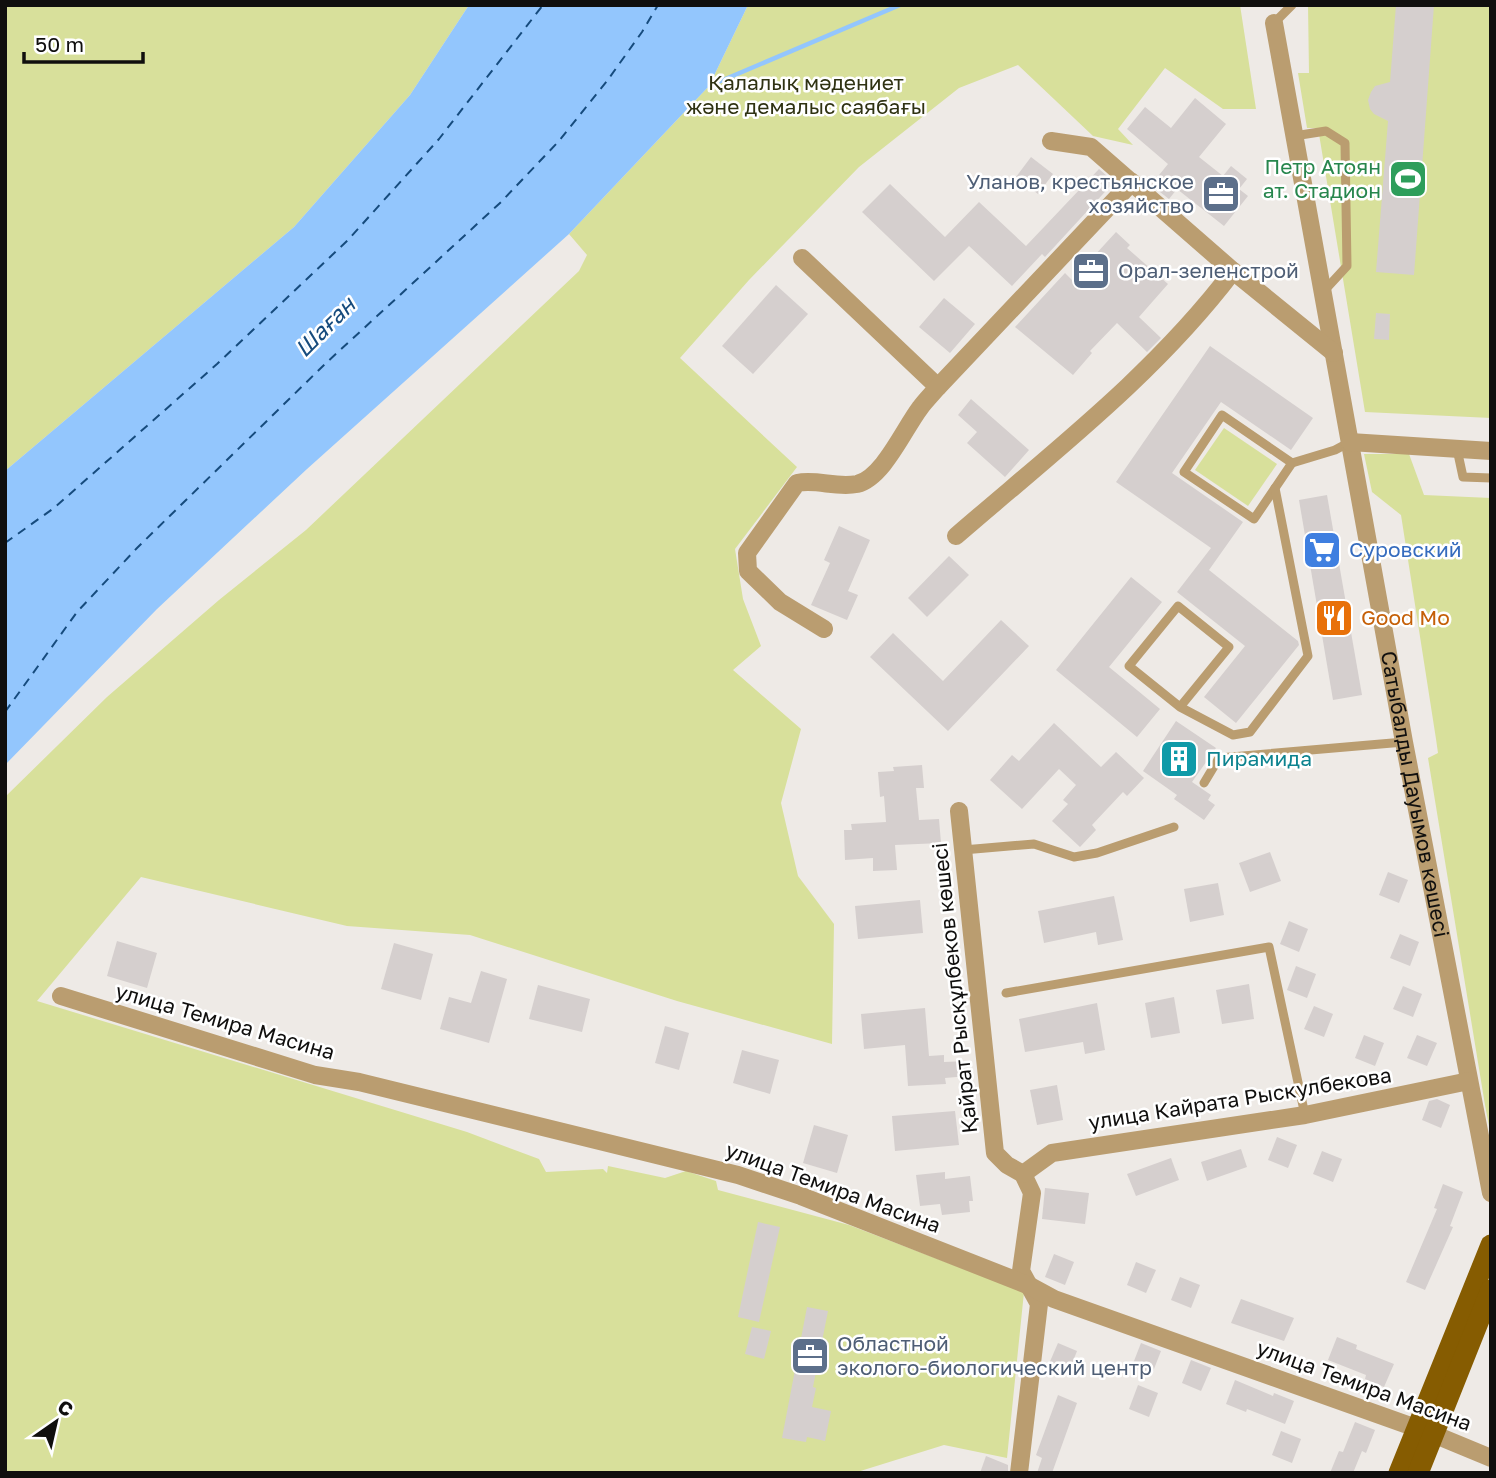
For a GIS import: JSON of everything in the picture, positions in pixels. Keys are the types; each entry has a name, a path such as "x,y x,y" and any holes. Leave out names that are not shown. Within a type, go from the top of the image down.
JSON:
{"main road":[{"path":"1418,1473 1425,1431 1491,1245"},
{"path":"1399,1473 1425,1431 1491,1290"}],"street":[{"name":"Сатыбалды Дауымов көшесі","path":"1274,23 1404,742 1491,1193"},
{"path":"1051,141 1091,147 1233,271 1334,353"},
{"path":"824,629 780,602 748,571 747,553 797,483 811,480 844,486 861,483 878,470 919,408 1132,182"},
{"path":"802,258 938,387"},
{"path":"956,536 1150,367 1204,308 1233,271"},
{"path":"1350,442 1491,451"},
{"name":"Қайрат Рысқұлбеков көшесі","path":"959,811 995,1153 1007,1165 1023,1174"},
{"name":"улица Темира Масина","path":"61,996 315,1075 359,1082 738,1175 801,1196 1030,1286 1054,1299 1425,1431 1491,1458"},
{"name":"улица Кайрата Рыскулбекова","path":"1023,1174 1052,1153 1305,1115 1469,1081"},
{"path":"1019,1473 1039,1304 1021,1271 1032,1193 1023,1174"}],"lane":[{"path":"1274,23 1292,5"},
{"path":"1294,136 1325,131 1345,143 1347,266 1323,293"},
{"path":"1292,463 1222,415 1184,472 1254,519 1292,463 1335,450 1350,442"},
{"path":"1457,449 1463,477 1491,478"},
{"path":"1180,707 1229,647 1178,606 1129,666 1180,707 1233,735 1250,732 1308,656 1275,488"},
{"path":"1204,783 1219,758 1404,742"},
{"path":"962,850 1034,844 1074,857 1097,853 1174,827"},
{"path":"1006,993 1269,947 1305,1115"}],"green space":[{"path":"5,5 469,5 410,95 294,227 5,471"},
{"name":"Қалалық мәдениет және демалыс саябағы","path":"748,5 1240,5 1256,109 1223,109 1165,68 1118,129 1133,145 1093,136 1018,65 959,88 859,167 749,280 680,358 797,467 735,549 743,599 761,646 733,670 801,729 781,803 798,876 834,924 832,1044 677,1001 470,935 347,926 141,877 37,1001 467,1132 539,1159 546,1172 603,1169 607,1173 608,1166 665,1178 686,1171 716,1181 718,1190 849,1225 1024,1292 1007,1458 944,1445 854,1473 5,1473 5,797 107,697 219,600 306,530 579,271 587,255 569,234 709,86"},
{"name":"Петр Атоян ат. Стадион","path":"1308,5 1491,5 1491,418 1365,412 1318,128 1307,128 1298,73 1309,73"},
{"path":"1224,428 1277,464 1248,506 1195,470"},
{"path":"1364,454 1409,454 1424,495 1491,498 1491,1126 1485,1105 1428,758 1438,753 1401,515 1372,492"}],"water":[{"name":"Шаған","path":"469,5 748,5 709,86 569,234 307,469 157,609 5,765 5,471 294,227 410,95"}],"building":[{"path":"1396,5 1434,5 1414,275 1376,272 1388,121 1374,114 1368,100 1375,86 1390,82"},
{"path":"1195,98 1226,124 1199,157 1223,176 1231,166 1247,179 1239,189 1248,196 1224,226 1177,189 1169,199 1151,185 1168,164 1127,129 1145,107 1171,128"},
{"path":"1031,157 1053,174 1038,194 1016,177"},
{"path":"1099,169 1114,182 1045,257 1042,254 1012,286 969,246 934,281 862,212 890,184 945,237 979,202 1026,246"},
{"path":"1116,232 1130,245 1127,248 1168,284 1139,317 1161,338 1147,352 1117,323 1090,351 1092,353 1073,375 1015,327 1065,273 1072,280"},
{"path":"776,285 808,314 753,374 722,346"},
{"path":"944,298 975,324 950,353 919,327"},
{"path":"1376,313 1390,314 1389,340 1374,339"},
{"path":"1210,346 1313,418 1291,450 1221,402 1172,473 1243,522 1209,570 1298,641 1299,645 1236,723 1204,697 1245,646 1177,592 1211,548 1116,482"},
{"path":"971,399 1029,450 1005,477 967,443 977,432 958,415"},
{"path":"1327,495 1362,695 1333,700 1299,500"},
{"path":"839,526 870,540 848,591 858,595 847,620 811,605 830,563 824,560"},
{"path":"949,556 969,575 927,617 908,598"},
{"path":"1131,577 1162,602 1109,667 1160,709 1137,737 1056,670"},
{"path":"1001,620 1029,646 948,731 870,657 893,633 943,681"},
{"name":"Пирамида","path":"1176,721 1216,748 1192,782 1211,795 1208,800 1215,805 1204,820 1174,799 1177,795 1143,771"},
{"path":"1054,723 1101,767 1116,752 1144,778 1127,796 1123,792 1092,825 1096,830 1080,847 1052,821 1068,804 1063,800 1076,785 1059,769 1022,809 990,780 1012,755 1019,761"},
{"path":"922,765 924,788 916,788 919,820 939,819 941,843 895,845 897,870 873,871 873,858 845,860 844,830 852,830 851,824 886,822 884,796 880,797 878,772 894,771 893,767"},
{"path":"1270,852 1281,881 1250,892 1239,863"},
{"path":"1388,872 1408,880 1399,903 1379,895"},
{"path":"1218,883 1224,915 1190,922 1184,889"},
{"path":"1114,896 1123,940 1098,945 1096,932 1044,943 1038,911"},
{"path":"920,900 923,933 858,939 855,906"},
{"path":"1289,921 1308,929 1299,952 1280,944"},
{"path":"1400,934 1419,942 1410,966 1390,958"},
{"path":"117,941 157,953 147,988 107,976"},
{"path":"394,943 433,954 421,1000 381,989"},
{"path":"1296,966 1316,974 1307,998 1287,990"},
{"path":"481,971 507,979 489,1043 440,1029 449,997 471,1003"},
{"path":"1249,984 1254,1019 1222,1024 1216,990"},
{"path":"538,985 590,999 582,1032 529,1019"},
{"path":"1403,986 1422,994 1413,1017 1393,1009"},
{"path":"1174,997 1180,1033 1151,1038 1145,1003"},
{"path":"1097,1003 1105,1050 1085,1054 1083,1042 1025,1052 1019,1019"},
{"path":"1314,1006 1333,1014 1324,1037 1304,1029"},
{"path":"925,1008 929,1056 944,1055 944,1062 967,1061 968,1076 945,1078 946,1084 908,1086 905,1045 864,1049 861,1014"},
{"path":"665,1026 689,1033 679,1070 655,1063"},
{"path":"1364,1035 1384,1043 1375,1066 1355,1058"},
{"path":"1417,1035 1437,1043 1427,1066 1407,1058"},
{"path":"742,1050 779,1060 770,1094 733,1083"},
{"path":"1057,1085 1063,1120 1037,1125 1030,1090"},
{"path":"1437,1099 1450,1105 1441,1128 1422,1120 1429,1101"},
{"path":"955,1111 959,1145 895,1151 892,1116"},
{"path":"814,1125 848,1135 837,1173 803,1163"},
{"path":"1277,1137 1297,1145 1288,1168 1268,1160"},
{"path":"1241,1149 1247,1167 1207,1181 1201,1162"},
{"path":"1322,1151 1342,1159 1333,1182 1313,1174"},
{"path":"1171,1158 1179,1180 1136,1196 1127,1174"},
{"path":"945,1172 945,1179 970,1176 973,1201 969,1201 970,1212 942,1215 940,1204 920,1206 916,1175"},
{"path":"1443,1184 1463,1192 1450,1226 1453,1227 1425,1290 1406,1282 1437,1209 1434,1208"},
{"path":"1045,1188 1089,1193 1085,1224 1042,1219"},
{"path":"758,1222 780,1227 759,1322 738,1317"},
{"path":"1054,1254 1074,1262 1065,1285 1045,1277"},
{"path":"1136,1262 1156,1270 1146,1293 1127,1285"},
{"path":"1180,1277 1200,1285 1191,1308 1171,1300"},
{"path":"1241,1299 1294,1318 1284,1341 1231,1323"},
{"path":"807,1307 828,1311 813,1387 816,1388 812,1407 831,1411 825,1441 807,1437 806,1442 782,1438"},
{"path":"752,1327 771,1331 764,1359 745,1354"},
{"path":"1337,1337 1357,1345 1356,1349 1394,1364 1384,1387 1365,1379 1366,1375 1328,1360"},
{"path":"1058,1343 1077,1351 1068,1374 1048,1366"},
{"path":"1141,1343 1161,1351 1152,1374 1132,1366"},
{"path":"1191,1360 1211,1368 1201,1391 1182,1383"},
{"path":"1235,1380 1273,1396 1274,1393 1294,1401 1285,1424 1226,1404"},
{"path":"1138,1385 1158,1393 1149,1417 1129,1409"},
{"path":"1058,1395 1077,1403 1052,1473 1037,1473 1042,1458 1036,1455"},
{"path":"1355,1422 1375,1430 1366,1453 1362,1451 1353,1473 1330,1473 1339,1451 1343,1452"},
{"path":"1281,1431 1301,1439 1292,1463 1272,1455"},
{"path":"986,1456 1008,1465 1008,1473 980,1473"}],"waterway":[{"path":"709,86 900,5"}],"ferry route":[{"path":"5,543 54,508 217,364 348,240 439,139 543,5"},
{"path":"5,712 77,612 137,548 325,364 501,202 559,141 607,81 658,5"}],"place":[{"name":"Петр Атоян ат. Стадион","path":"1408,179"},
{"name":"Уланов, крестьянское хозяйство","path":"1221,194"},
{"name":"Орал-зеленстрой","path":"1091,271"},
{"name":"Суровский","path":"1322,550"},
{"name":"Good Mo","path":"1334,618"},
{"name":"Пирамида","path":"1179,759"},
{"name":"Областной эколого-биологический центр","path":"810,1356"}]}
